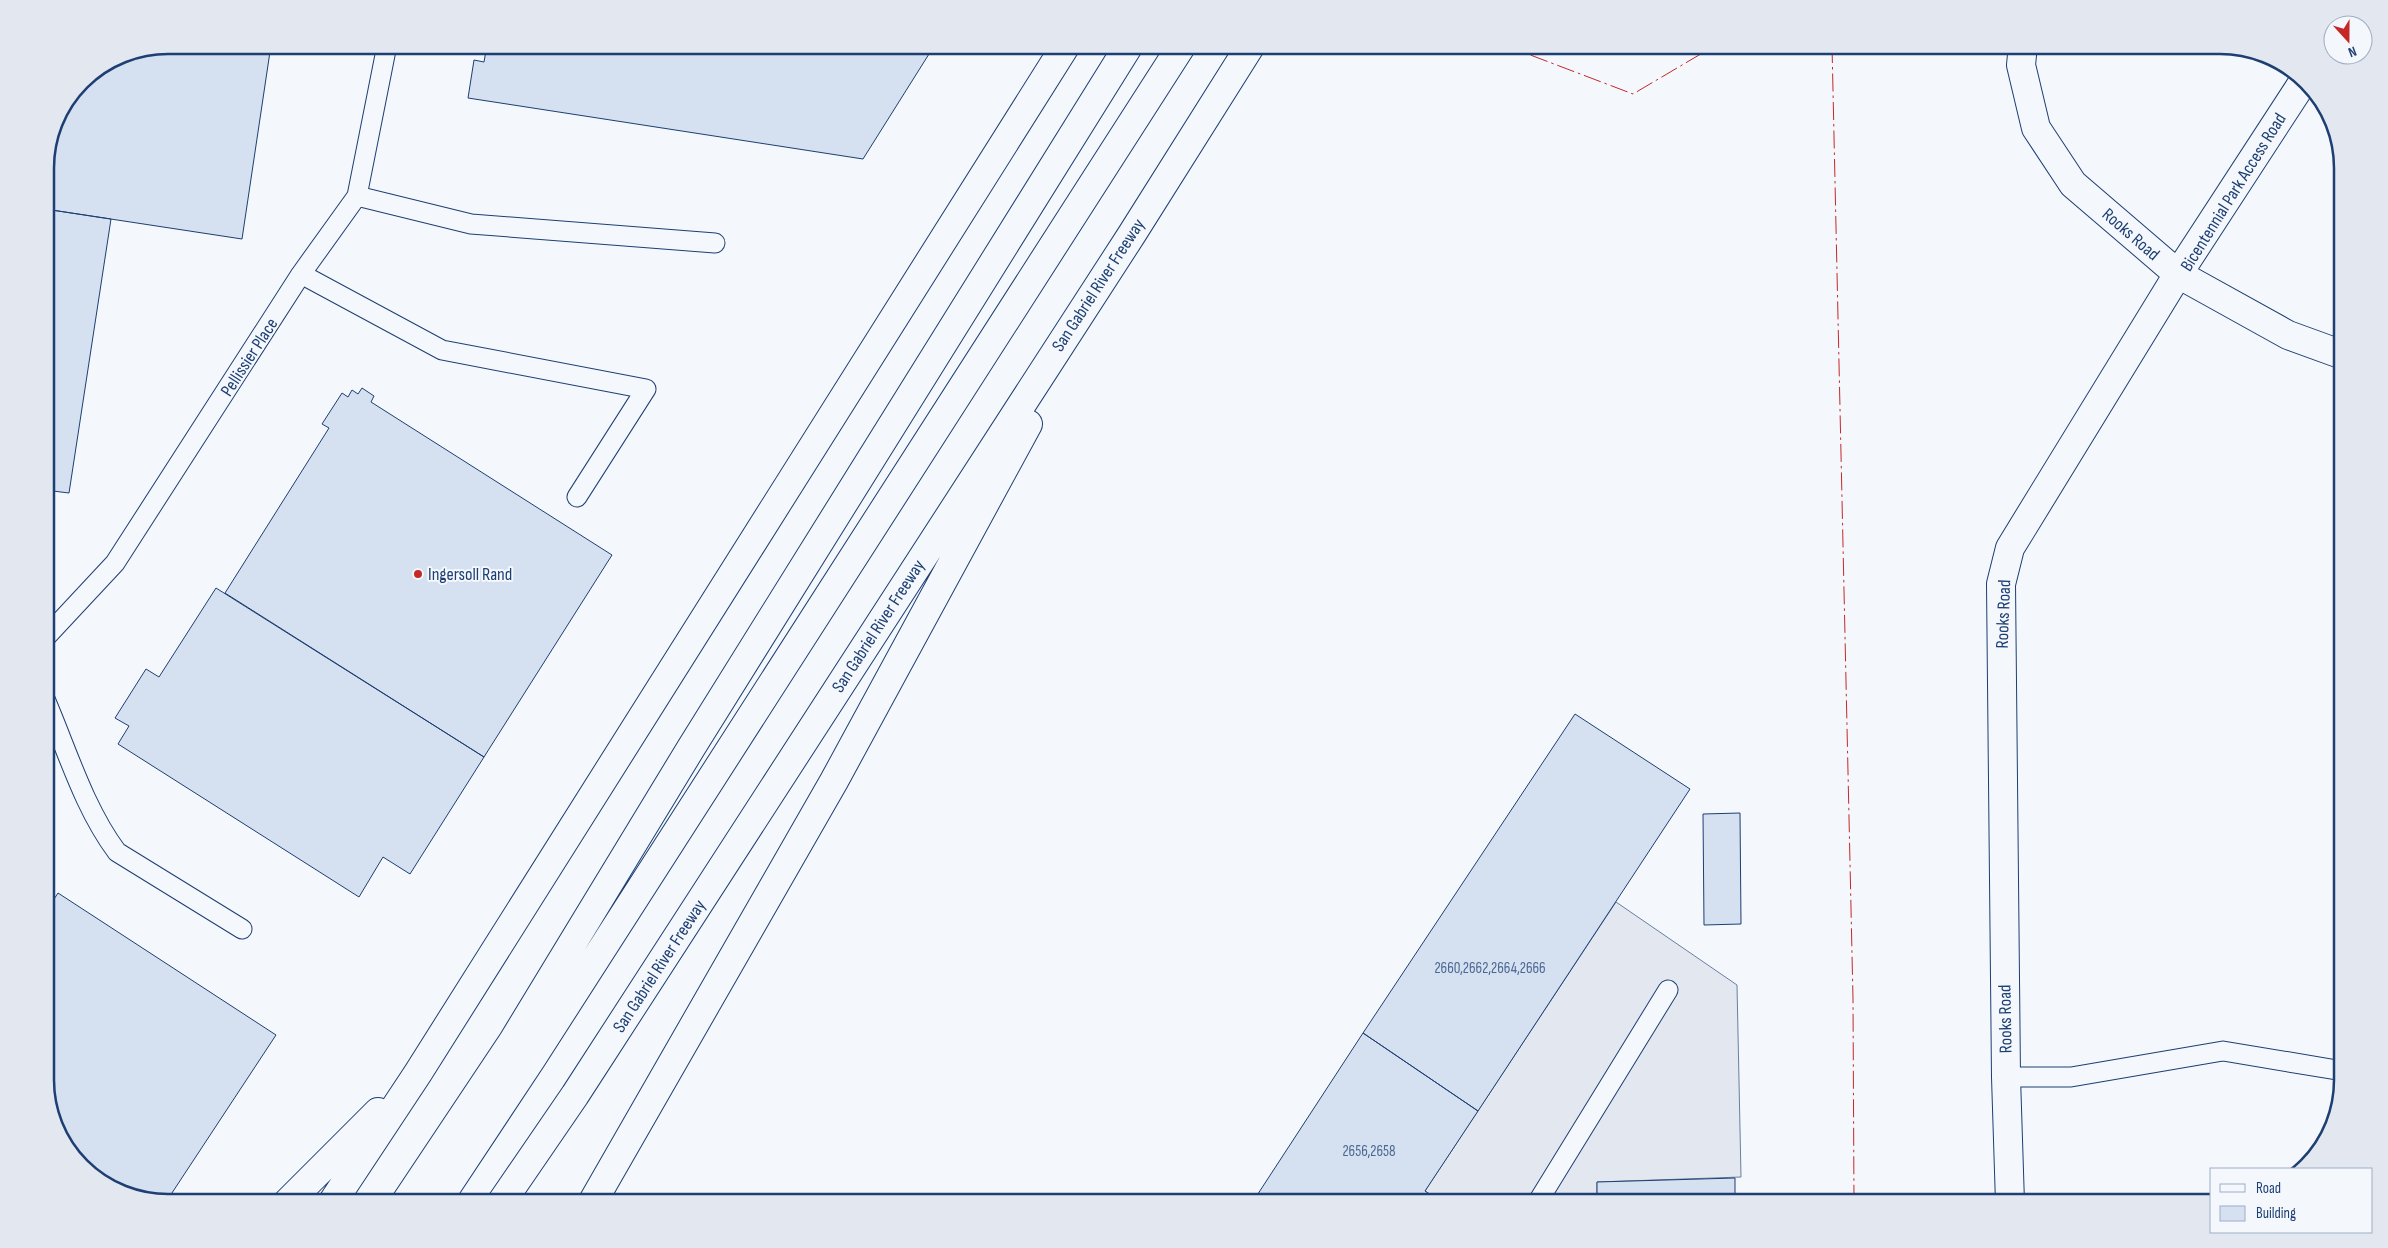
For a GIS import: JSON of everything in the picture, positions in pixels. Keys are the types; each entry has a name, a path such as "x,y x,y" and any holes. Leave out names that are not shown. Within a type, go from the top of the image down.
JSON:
{"main road":[{"path":"338,1194 418,1073 1060,54"},
{"path":"411,1194 513,1041 691,748 1123,54"},
{"path":"442,1194 532,1058 1176,54"},
{"name":"San Gabriel River Freeway","path":"507,1194 580,1087 1132,234 1245,54"},
{"name":"Rooks Road","path":"2010,1194 2006,1077 2001,584 2010,548 2178,274 2073,184 2036,128 2021,65 2022,54"},
{"name":"Bicentennial Park Access Road","path":"2300,87 2178,274 2288,336 2334,352"},
{"path":"597,1194 834,781 1132,234"},
{"path":"296,1194 418,1073"}],"lane":[{"name":"Pellissier Place","path":"54,628 115,564 301,274 358,196 385,54"},
{"path":"358,196 471,224 716,243"},
{"path":"301,274 442,350 646,389 577,497"},
{"path":"54,720 87,797 107,838 117,852 242,929"},
{"path":"1543,1194 1668,990"},
{"path":"2006,1077 2071,1076 2223,1051 2334,1070"}],"shaded area":[{"path":"1616,902 1737,985 1741,1177 1597,1182 1597,1194 1430,1194 1425,1191"}],"building":[{"path":"270,54 242,239 54,210 54,160 58,138 62,124 73,104 87,87 104,73 124,62 153,55"},
{"path":"485,54 929,54 863,159 468,98 474,60 484,62"},
{"path":"54,210 111,219 69,493 54,491"},
{"name":"Ingersoll Rand","path":"362,388 374,396 371,402 612,555 484,757 225,593 329,428 322,424 342,393 348,397 352,390 358,394"},
{"path":"216,588 484,757 410,874 383,857 359,897 118,744 129,726 115,718 146,669 159,677"},
{"path":"1575,714 1690,789 1478,1111 1363,1033"},
{"path":"1740,813 1741,924 1704,925 1703,814"},
{"path":"58,893 276,1035 171,1194 146,1192 131,1188 104,1175 73,1144 60,1117 54,1088 54,899"},
{"path":"1363,1033 1478,1111 1425,1191 1430,1194 1258,1194"},
{"path":"1735,1178 1735,1194 1597,1194 1597,1182"}],"power":[{"path":"1528,54 1633,94 1701,54"},
{"path":"1832,54 1853,999 1854,1194"}],"place":[{"name":"Ingersoll Rand","path":"418,574"}]}
